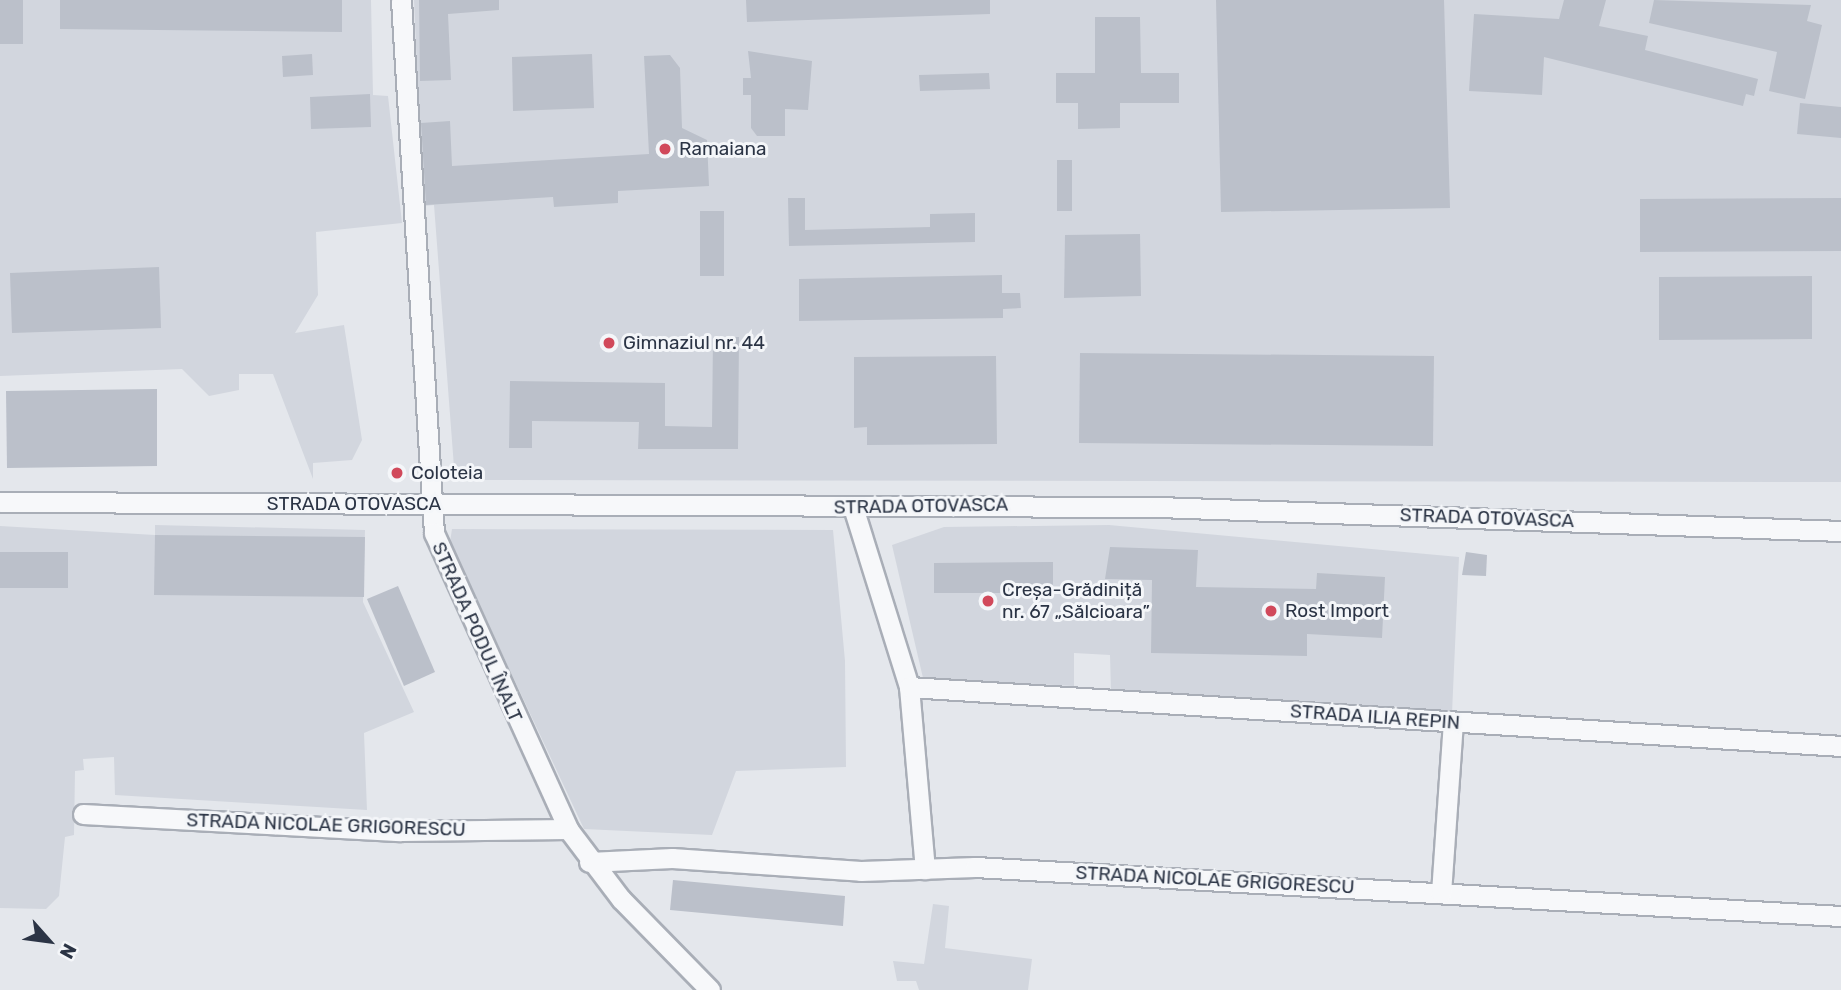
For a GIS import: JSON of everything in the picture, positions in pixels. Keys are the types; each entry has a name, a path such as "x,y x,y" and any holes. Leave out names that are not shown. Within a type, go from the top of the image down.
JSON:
{"street":[{"name":"STRADA PODUL ÎNALT","path":"401,0 434,533 472,627 569,830 590,862 710,990"},
{"name":"STRADA OTOVASCA","path":"0,502 1144,507 1841,531"},
{"path":"853,507 909,687 925,869"},
{"name":"STRADA ILIA REPIN","path":"909,687 1841,746"},
{"path":"1441,893 1453,723"},
{"name":"STRADA NICOLAE GRIGORESCU","path":"83,814 401,831 569,830"},
{"name":"STRADA NICOLAE GRIGORESCU","path":"590,862 672,858 1441,893 1841,916"}],"shaded area":[{"path":"0,0 371,0 373,95 388,96 402,223 316,232 318,295 295,333 344,325 362,440 352,460 313,463 313,479 273,374 239,374 239,390 209,396 182,369 0,376"},
{"path":"414,0 1841,0 1841,482 455,480 434,205 423,206"},
{"path":"155,525 365,530 363,602 414,712 364,733 367,810 115,795 114,757 83,759 84,770 75,771 74,835 65,837 59,896 46,909 0,908 0,526 155,535"},
{"path":"1109,525 1459,557 1452,713 1111,691 1110,655 1074,653 1074,686 923,678 892,545 944,527"},
{"path":"452,529 833,530 845,661 846,767 736,771 712,835 584,829 450,542"},
{"path":"933,904 949,906 945,948 1032,959 1028,990 919,990 916,981 897,981 893,961 924,964"}],"building":[{"path":"0,0 23,0 23,44 0,44"},
{"path":"60,0 342,0 342,32 60,29"},
{"path":"419,0 499,0 499,10 448,14 451,80 420,81"},
{"path":"746,0 990,0 990,14 747,22"},
{"path":"1216,0 1444,0 1450,208 1221,212"},
{"path":"1564,0 1606,0 1599,26 1648,36 1645,50 1758,79 1754,96 1746,94 1743,106 1544,57 1542,95 1469,91 1474,14 1559,19"},
{"path":"1654,0 1811,5 1807,21 1822,25 1805,99 1769,91 1777,52 1649,23"},
{"path":"1095,17 1140,17 1141,73 1179,73 1179,103 1120,103 1120,128 1078,129 1078,103 1056,103 1056,73 1095,73"},
{"path":"748,51 812,61 808,110 785,109 785,136 757,136 751,128 751,95 743,95 743,78 751,78"},
{"path":"312,54 313,75 283,77 282,56"},
{"path":"592,54 594,108 513,111 512,57"},
{"path":"670,55 680,68 682,128 707,140 709,186 618,191 618,203 554,207 553,197 426,205 421,123 450,121 452,166 649,154 644,56"},
{"path":"989,73 990,89 920,91 919,75"},
{"path":"370,94 371,127 311,129 310,97"},
{"path":"1800,103 1841,107 1841,138 1797,134"},
{"path":"1057,160 1072,160 1072,211 1057,211"},
{"path":"788,198 805,198 805,230 930,227 930,214 975,213 975,242 789,246"},
{"path":"1841,198 1841,251 1640,252 1640,199"},
{"path":"700,211 724,211 724,276 700,276"},
{"path":"1140,234 1141,296 1064,298 1065,235"},
{"path":"159,267 161,328 12,333 10,273"},
{"path":"1002,275 1002,293 1020,293 1021,308 1003,309 1003,318 799,321 799,279"},
{"path":"1812,276 1812,339 1659,340 1659,277"},
{"path":"713,337 739,337 738,449 638,449 639,422 532,421 532,448 509,448 510,381 665,383 665,426 712,427"},
{"path":"1080,353 1434,356 1433,446 1079,443"},
{"path":"996,356 997,444 867,445 867,427 854,428 854,357"},
{"path":"157,389 157,466 7,468 6,391"},
{"path":"155,535 365,537 364,597 154,595"},
{"path":"1110,547 1198,550 1196,587 1316,589 1317,573 1385,577 1382,638 1307,634 1307,656 1151,653 1152,580 1105,579"},
{"path":"0,552 68,552 68,588 0,588"},
{"path":"1466,552 1487,555 1486,576 1462,575"},
{"path":"1053,562 1053,593 934,593 934,563"},
{"path":"398,586 435,672 404,686 367,599"},
{"path":"673,880 845,896 843,926 670,910"}],"place":[{"name":"Ramaiana","path":"665,149"},
{"name":"Gimnaziul nr. 44","path":"609,343"},
{"name":"Coloteia","path":"397,473"},
{"name":"Creșa-Grădiniță nr. 67 „Sălcioara”","path":"988,601"},
{"name":"Rost Import","path":"1271,611"}]}
